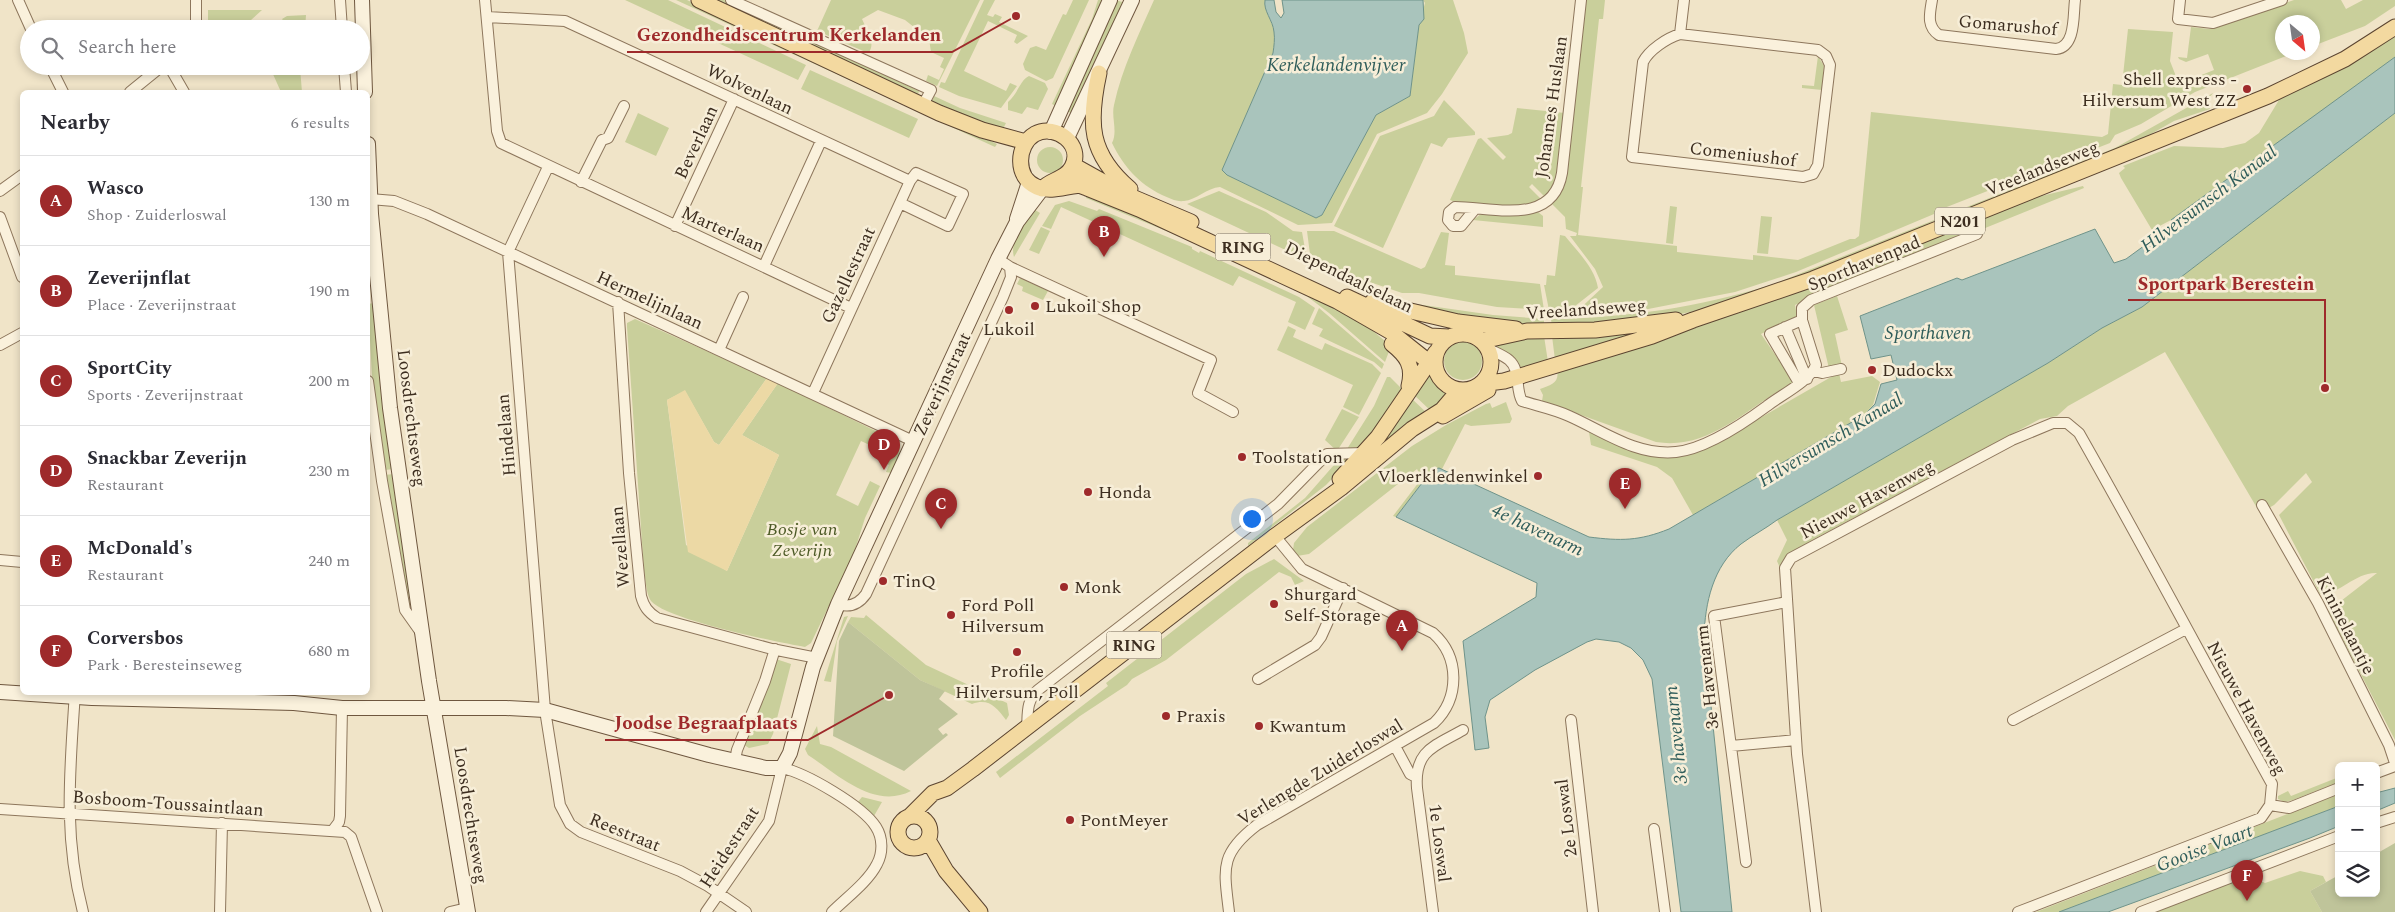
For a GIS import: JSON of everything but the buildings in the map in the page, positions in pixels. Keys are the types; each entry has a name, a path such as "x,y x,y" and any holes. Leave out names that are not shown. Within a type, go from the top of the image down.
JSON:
{"main road":[{"path":"698,0 923,105 982,130 1025,153"},
{"name":"Vreelandseweg","path":"1459,390 1473,388 1480,384 1511,379 1652,336 1813,279 2268,96 2345,59 2395,27"},
{"path":"1099,73 1092,104 1095,142 1103,161 1114,176 1140,198"},
{"path":"1051,132 1067,138 1074,153 1070,178 1040,184 1023,171 1025,153 1038,133 1051,132"},
{"name":"Diependaalselaan","path":"1070,178 1140,198 1430,336 1449,337"},
{"name":"Diependaalselaan","path":"1070,178 1328,297 1391,332 1433,360"},
{"path":"1346,296 1432,318 1527,331"},
{"name":"RING","path":"1368,320 1407,358 1412,376 1408,392"},
{"name":"Vreelandseweg","path":"1449,337 1463,333 1477,337 1485,344 1527,331 1595,330 1693,320"},
{"name":"RING","path":"1321,501 1392,418 1408,392 1449,337"},
{"path":"1480,384 1486,378 1491,363 1485,344"},
{"name":"RING","path":"923,844 906,846 898,838 898,827 905,818 910,816 933,793 947,788 1027,728 1274,536 1341,488 1412,429 1442,410 1459,390 1444,383 1433,360"},
{"path":"1401,440 1511,379"},
{"name":"RING","path":"923,844 930,831 927,823 931,811 947,788"},
{"path":"910,816 920,817 927,823"},
{"name":"RING","path":"923,844 980,912"}],"street":[{"path":"18,0 27,20"},
{"path":"196,0 196,20"},
{"path":"340,0 341,20"},
{"name":"Marterlaan","path":"485,0 498,138 509,148 851,308"},
{"path":"731,0 930,90 923,105"},
{"path":"1051,132 1110,0"},
{"path":"1067,138 1132,0"},
{"name":"Johannes Huslaan","path":"1475,209 1519,211 1534,208 1549,199 1559,186 1581,0"},
{"path":"1680,34 1684,0"},
{"name":"Gomarushof","path":"1932,0 1930,22 1933,30 1939,35 2056,49 2063,48 2070,41 2075,0"},
{"path":"2180,0 2178,19 2213,23 2282,0"},
{"path":"359,4 360,20"},
{"name":"Wolvenlaan","path":"487,17 565,20 910,181"},
{"name":"Comeniushof","path":"1680,34 1818,50 1825,54 1830,65 1818,165 1813,174 1803,177 1632,157 1643,62 1647,56 1672,37 1680,34"},
{"path":"54,75 62,90"},
{"path":"132,90 151,75"},
{"path":"174,75 183,90"},
{"path":"345,75 346,90"},
{"path":"364,75 365,90"},
{"name":"Beverlaan","path":"675,226 734,99"},
{"path":"582,182 602,140 608,138 624,106"},
{"path":"764,266 821,141"},
{"name":"Hindelaan","path":"545,710 508,252 548,167"},
{"name":"Gazellestraat","path":"813,393 910,181 916,173 963,194 948,226 900,203"},
{"path":"0,191 20,176"},
{"name":"Zeverijnstraat","path":"782,768 790,753 817,658 838,604 998,259 1017,222 1040,184"},
{"name":"Hermelijnlaan","path":"370,198 394,201 508,252 913,441"},
{"name":"Loosdrechtseweg","path":"370,198 390,408 434,709 468,910"},
{"path":"0,217 20,272"},
{"name":"Sporthavenpad","path":"1802,320 1802,308 1811,300 1977,234"},
{"path":"998,259 1010,267 1211,360 1198,393 1233,412"},
{"name":"Zeverijnstraat","path":"838,604 852,606 861,601 866,594 1003,297 1011,277 1010,267"},
{"path":"719,350 742,297"},
{"name":"Wezellaan","path":"618,302 629,473 641,596 644,605 648,612 657,618 817,658"},
{"path":"1802,320 1815,359 1807,378 1770,334 1802,320"},
{"path":"1785,327 1807,378"},
{"path":"0,345 20,334"},
{"name":"Vreelandseweg","path":"1485,344 1509,360 1511,379 1520,397 1570,417 1625,443 1654,451 1676,452 1702,444 1732,428 1807,378"},
{"path":"1807,378 1841,370"},
{"name":"Loosdrechtseweg","path":"370,394 381,473 405,610 423,636"},
{"name":"Nieuwe Havenweg","path":"1816,912 1796,740 1785,568 1790,558 2012,440 2053,423 2067,423 2079,433 2144,546 2186,629 2272,784 2270,805 2261,818 2018,912"},
{"path":"1027,728 1028,706 1032,696 1038,690 1278,504 1327,454 1364,453"},
{"name":"Kininelaantje","path":"2262,505 2318,603 2389,746 2395,764"},
{"path":"1258,679 1315,644 1321,637 1342,588 1302,569 1274,536"},
{"path":"0,560 20,562"},
{"name":"Verlengde Zuiderloswal","path":"1229,912 1224,870 1231,850 1244,835 1265,820 1434,723 1444,714 1450,701 1455,682 1451,659 1441,640 1425,627 1342,588"},
{"name":"3e Havenarm","path":"1746,862 1714,616 1787,602"},
{"name":"Nieuwe Havenweg","path":"2013,720 2186,629"},
{"path":"735,760 736,750 765,681 775,649"},
{"path":"0,692 20,693"},
{"path":"83,912 72,862 68,813 75,695 294,698 342,708 506,708 545,710 766,768 782,768 811,777 862,812 873,822 879,832 881,852 877,865 834,911"},
{"path":"342,708 340,816 339,822 333,830 345,832 351,837 377,912"},
{"name":"Reestraat","path":"545,710 560,805 570,824 592,837 680,871 719,893 746,912"},
{"name":"2e Loswal","path":"1571,720 1593,912"},
{"name":"1e Loswal","path":"1433,912 1416,777 1417,767 1424,754 1463,730"},
{"name":"3e Havenarm","path":"1731,746 1796,740"},
{"name":"1e Loswal","path":"1396,746 1410,774 1416,777"},
{"path":"2380,771 2395,764"},
{"name":"Heidestraat","path":"706,912 769,821 782,768"},
{"name":"Nieuwe Havenweg","path":"2270,805 2289,808 2335,790"},
{"name":"Bosboom-Toussaintlaan","path":"0,809 333,830"},
{"path":"2380,822 2395,817"},
{"path":"220,912 222,823"},
{"path":"1654,829 1665,912"},
{"path":"2141,912 2335,838"},
{"path":"450,912 468,910"}],"green space":[{"path":"625,0 668,0 806,65 798,80"},
{"path":"676,0 687,0 997,144 995,147"},
{"path":"716,0 724,0 919,91 918,95"},
{"path":"831,0 980,0 937,86 926,81 928,75 939,80 944,69 940,67 944,58 931,52 929,39 905,20 878,10 862,19 871,41 868,53 817,31"},
{"path":"984,0 995,0 987,15 993,17 995,14 1002,17 999,22 1028,36 1017,44 1014,42 1017,35 988,21 964,71 1006,91 1010,83 1017,86 1001,108 959,96 939,87 941,82 945,83"},
{"path":"1073,0 1089,0 1053,78 1046,81 1025,70 1023,64 1030,48 1036,46 1046,50 1063,14 1066,15"},
{"path":"1098,0 1104,0 1056,106 1052,104 1092,19"},
{"path":"1115,0 1126,3 1074,114 1066,111"},
{"path":"1154,0 1265,0 1265,8 1274,32 1273,53 1222,170 1227,175 1316,218 1322,215 1376,115 1410,96 1419,25 1425,3 1423,0 1453,0 1464,33 1468,53 1442,94 1427,113 1377,134 1332,223 1298,225 1220,187 1211,189 1193,199 1173,200 1153,190 1139,180 1122,160 1112,143 1114,138 1114,105 1126,64"},
{"path":"1586,0 1605,0 1603,19 1599,19 1581,187 1583,187 1578,235 1677,246 1677,252 1753,260 1753,255 1798,260 1859,236 1871,112 2102,137 2108,134 2113,84 2122,85 2128,29 2173,32 2170,61 2179,84 2214,70 2208,54 2186,62 2179,59 2178,57 2187,58 2191,27 2209,29 2294,0 2341,0 2346,9 2363,0 2395,0 2395,6 2365,26 2320,43 2320,15 2275,15 2276,60 2195,92 2141,124 2115,135 2110,143 1934,212 1934,214 1796,272 1735,292 1638,311 1573,315 1603,287 1595,269 1570,236 1576,236 1577,233 1566,229 1565,217 1551,203 1562,188 1567,169"},
{"path":"208,10 262,10 251,20 208,20"},
{"path":"306,15 306,20 283,20 287,16"},
{"path":"2395,35 2395,57 2231,178 2171,220 2152,230 2121,178 2119,173 2125,168 2123,166 2174,146 2223,148 2245,143 2259,133 2282,95 2355,61"},
{"path":"1818,56 1824,66 1822,90 1802,88 1802,85 1814,86"},
{"path":"810,70 918,119 909,138 801,89"},
{"path":"273,75 301,75 302,90 280,90"},
{"path":"1029,76 1045,83 1048,89 1038,110 1027,107 1022,114 1008,110 1008,102 1023,81"},
{"path":"2213,93 2206,102 2210,109 2174,121 2128,147 1976,207 1940,218 1892,241 1807,276 1700,310 1676,315 1552,327 1551,319 1635,314 1662,310 1744,293 1771,285 2115,148"},
{"path":"934,96 960,108 1006,123 1002,131 932,101"},
{"path":"1444,100 1475,132 1475,135 1448,138 1442,147 1431,143 1383,248 1334,226 1380,136 1434,116"},
{"path":"1517,108 1565,113 1559,168 1556,178 1545,197 1532,184 1529,187 1542,200 1509,207 1483,207 1450,200 1478,139 1481,138 1503,160 1506,157 1487,138 1512,133"},
{"path":"638,113 669,128 656,156 625,142"},
{"path":"2395,113 2395,740 2328,611 2377,573 2362,576 2335,591 2320,594 2279,515 2312,482 2306,473 2274,505 2260,513 2165,352 2068,406 2057,416 2040,419 1812,540 1787,558 1780,568 1777,561 1787,540 1777,520 2048,363 2102,328 2142,307"},
{"path":"1050,147 1059,151 1063,160 1059,169 1050,173 1041,169 1037,160 1041,151"},
{"path":"2083,186 2084,188 1795,305 1797,316 1761,334 1794,382 1712,433 1694,440 1676,443 1656,442 1542,401 1543,395 1540,389 1554,383 1558,374 1557,369 2037,197"},
{"path":"1219,191 1266,212 1293,231 1302,232 1307,260 1187,204"},
{"path":"1087,195 1312,292 1367,326 1391,346 1385,362 1329,313 1300,291 1193,242 1086,198"},
{"path":"1069,201 1097,211 1099,209 1192,247 1192,249 1199,253 1200,251 1299,297 1315,308 1305,330 1288,322 1296,302 1239,276 1233,286 1061,207 1051,229 1042,226 1055,205"},
{"path":"1670,206 1677,207 1673,244 1666,243"},
{"path":"1032,208 1040,213 1014,257 1013,251 1016,238"},
{"path":"1538,212 1543,216 1543,227 1473,220 1481,214 1525,215"},
{"path":"1761,216 1772,217 1768,254 1757,253"},
{"path":"1041,227 1050,231 1039,254 1029,250"},
{"path":"1307,231 1334,231 1421,269 1425,267 1441,232 1449,233 1445,265 1455,266 1455,275 1540,284 1544,310 1497,307 1419,293 1402,293 1311,262"},
{"path":"1560,235 1565,236 1585,260 1598,288 1570,310 1549,310 1544,285 1546,285 1547,275 1555,276"},
{"path":"1020,278 1048,291 1043,300 1022,291 1023,287 1017,284"},
{"path":"1837,296 1848,330 1835,334 1843,371 1839,373 1841,382 1872,376 1880,382 1873,405 1864,415 1693,515 1672,478 1657,467 1591,445 1589,432 1624,447 1668,456 1753,422 1831,377 1814,305"},
{"path":"374,303 394,469 385,470 372,376 370,304"},
{"path":"1416,304 1493,315 1544,319 1544,326 1511,325 1413,306"},
{"path":"1319,308 1384,364 1382,369 1374,362 1319,336 1323,329 1312,324"},
{"name":"Bosje van Zeverijn","path":"635,319 767,378 719,445 714,442 685,391 667,400 686,545 727,571 779,455 742,435 778,383 894,440 900,445 899,457 891,473 886,472 889,465 884,462 887,453 861,441 836,495 858,506 870,481 880,486 865,518 853,556 811,643 805,647 700,623 661,608 649,598 644,571 627,327 627,323"},
{"path":"1288,326 1296,330 1293,337 1322,350 1325,343 1372,364 1381,373 1359,415 1343,407 1353,385 1277,350"},
{"path":"1633,332 1633,334 1555,360 1552,336"},
{"path":"1544,336 1548,362 1520,371 1514,358 1491,345 1491,342"},
{"path":"1463,342 1476,348 1482,361 1476,374 1463,380 1450,374 1444,361 1450,348"},
{"path":"1432,370 1439,383 1452,392 1433,413 1412,393"},
{"path":"1387,377 1390,377 1403,390 1389,414 1359,449 1347,449 1374,406"},
{"path":"1410,397 1429,415 1375,449"},
{"path":"1506,402 1512,419 1510,423 1471,426 1465,424 1442,469 1432,470 1396,517 1393,516 1422,478 1417,469 1309,554 1297,556 1293,550 1294,543 1307,527 1412,446 1486,404 1490,403 1492,408"},
{"path":"1342,409 1359,417 1337,451 1325,440"},
{"path":"1354,456 1326,485 1248,546 1248,543 1305,498 1341,457"},
{"path":"394,474 411,605 408,605 384,475"},
{"path":"1274,559 1304,581 1295,585 1291,577 1279,572 1166,660 1132,679 1127,685 1080,716 1000,778 996,772 1108,686 1106,683 1246,574"},
{"path":"866,615 926,665 1007,703 1009,715 1006,720 988,703 978,702 972,704 920,680 848,622 851,617 864,618"},
{"path":"848,616 837,641 831,682 824,681 844,617"},
{"path":"848,622 920,680 945,691 939,699 958,714 938,729 943,735 946,733 948,735 904,771 833,736 839,641"},
{"path":"776,659 791,664 773,734 768,744 749,748 744,745"},
{"path":"817,726 820,744 831,747 911,791 897,796 883,796 870,793 844,780 808,755 805,749"},
{"path":"2335,779 2335,784 2293,800 2285,802 2278,799 2278,796 2288,791 2291,796"},
{"path":"2335,796 2335,808 2060,912 2036,912"},
{"path":"862,797 882,802 874,816 857,803"},
{"path":"2395,843 2395,912 2322,912 2310,891 2335,877 2335,897 2380,897 2380,852"},
{"path":"2300,871 2323,876 2326,882 2310,891 2322,912 2151,912 2246,874 2265,883"}],"sand":[{"path":"767,378 778,383 742,435 779,455 727,571 688,552 667,400 685,390 714,442 719,445"}],"water":[{"name":"Kerkelandenvijver","path":"1265,0 1274,0 1276,12 1281,18 1284,13 1282,0 1423,0 1424,19 1419,25 1410,96 1376,115 1322,215 1316,218 1227,175 1222,170 1273,53 1274,32 1265,8"},
{"path":"2395,57 2395,113 2142,307 2102,328 2048,363 1777,520 1731,553 1717,574 1712,586 1706,611 1704,637 1732,912 1681,912 1652,679 1643,660 1631,648 1619,642 1596,639 1535,670 1490,700 1485,717 1489,748 1475,750 1463,641 1536,597 1537,583 1396,517 1432,470 1439,468 1589,537 1630,539 1648,536 1669,529 1864,415 1875,404 1881,384 1897,380 1891,355 1871,359 1860,316 1957,278 1962,280 2095,229 2114,263 2126,259 2174,224 2171,220"},
{"path":"2395,788 2395,803 2380,809 2380,792"},
{"name":"Gooise Vaart","path":"2335,808 2335,828 2310,838 2108,912 2059,912"}],"place":[{"name":"Gezondheidscentrum Kerkelanden","path":"1016,16"},
{"name":"Shell express - Hilversum West ZZ","path":"2247,89"},
{"name":"Zeverijnflat","path":"1104,257"},
{"name":"Lukoil Shop","path":"1035,306"},
{"name":"Lukoil","path":"1009,310"},
{"name":"Dudockx","path":"1872,370"},
{"name":"Sportpark Berestein","path":"2325,388"},
{"name":"Toolstation","path":"1242,457"},
{"name":"Snackbar Zeverijn","path":"884,470"},
{"name":"Vloerkledenwinkel","path":"1538,476"},
{"name":"Honda","path":"1088,492"},
{"name":"McDonald's","path":"1625,509"},
{"name":"SportCity","path":"941,529"},
{"name":"TinQ","path":"883,581"},
{"name":"Monk","path":"1064,587"},
{"name":"Shurgard Self-Storage","path":"1274,604"},
{"name":"Ford Poll Hilversum","path":"951,615"},
{"name":"Wasco","path":"1402,651"},
{"name":"Profile Hilversum, Poll","path":"1017,652"},
{"name":"Joodse Begraafplaats","path":"889,695"},
{"name":"Praxis","path":"1166,716"},
{"name":"Kwantum","path":"1259,726"},
{"name":"PontMeyer","path":"1070,820"},
{"name":"Corversbos","path":"2247,901"}],"water label":[{"name":"Hilversumsch Kanaal","path":"2208,198"},
{"name":"Sporthaven","path":"1928,332"},
{"name":"Hilversumsch Kanaal","path":"1830,439"},
{"name":"4e havenarm","path":"1538,529"},
{"name":"3e havenarm","path":"1675,735"}]}
